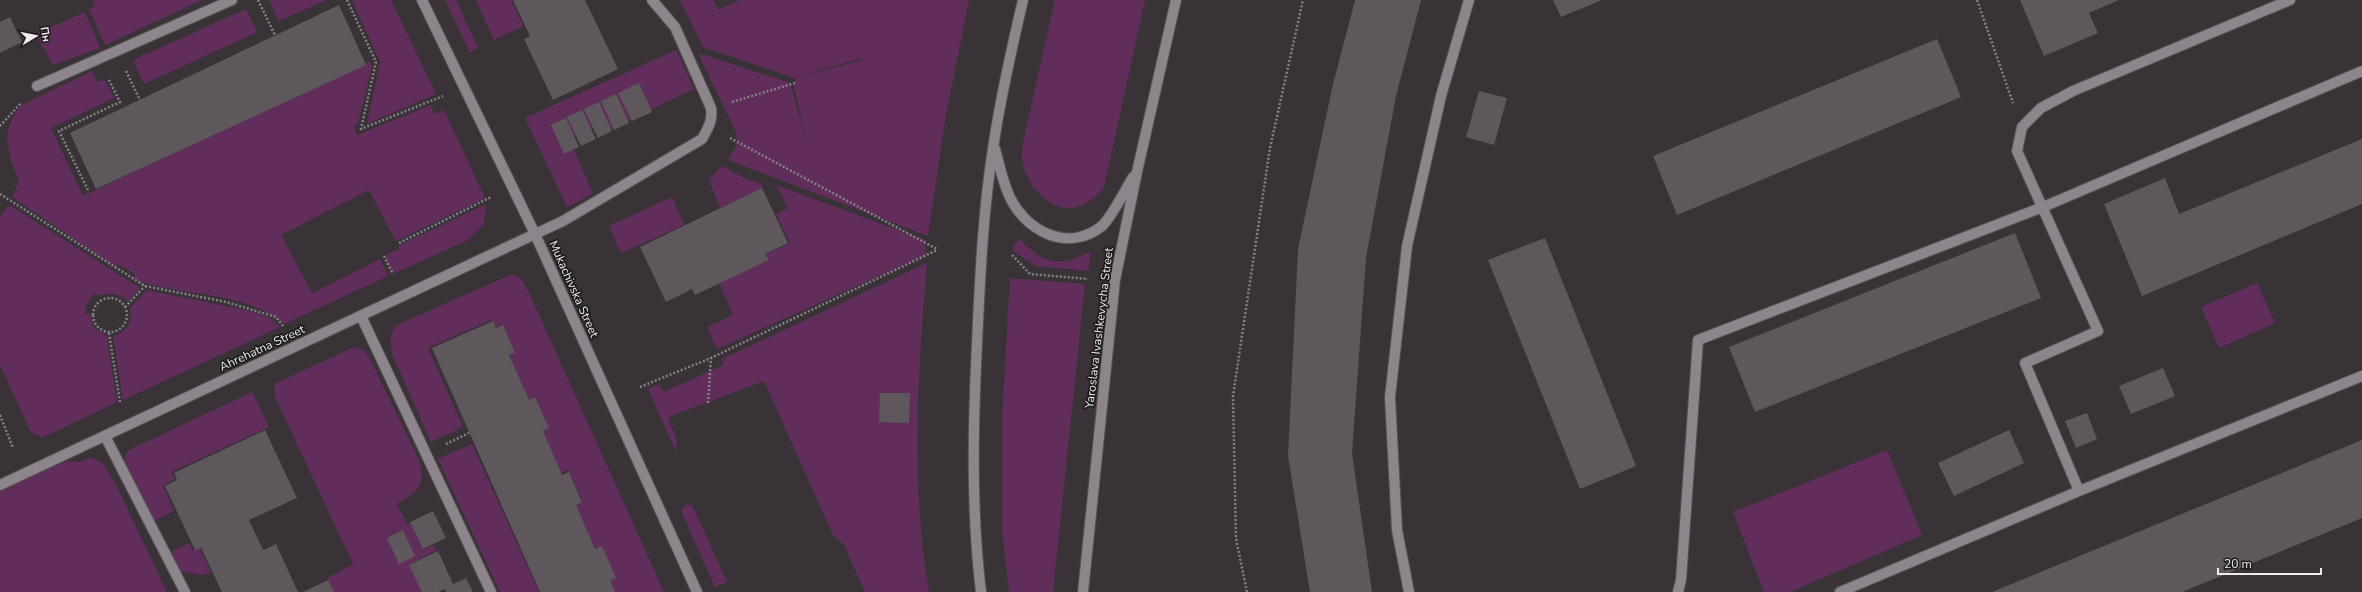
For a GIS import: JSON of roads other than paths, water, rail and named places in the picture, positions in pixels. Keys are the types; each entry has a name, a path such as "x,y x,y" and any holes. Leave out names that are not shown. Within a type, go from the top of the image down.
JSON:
{"main road":[{"path":"37,86 232,0"},
{"name":"Mukachivska Street","path":"422,0 534,234 697,592"},
{"name":"Ahrehatna Street","path":"0,485 563,221 702,139 710,127 713,117 711,108 675,27 652,0"},
{"path":"981,592 977,563 974,398 982,253 994,143 1009,60 1023,0"},
{"name":"Yaroslava Ivashkevycha Street","path":"1083,592 1116,280 1137,172 1176,0"},
{"path":"1409,592 1397,530 1391,389 1407,246 1441,96 1469,0"},
{"path":"2079,491 2025,363 2098,331 2018,150 2022,127 2041,108 2073,91 2290,0"},
{"path":"1678,592 1681,580 1698,340 2043,207 2362,71"},
{"path":"994,143 1008,194 1024,218 1041,233 1064,238 1081,237 1102,225 1137,172"},
{"path":"361,316 491,592"},
{"path":"1840,592 2079,491 2362,376"},
{"path":"105,436 185,592"}]}
